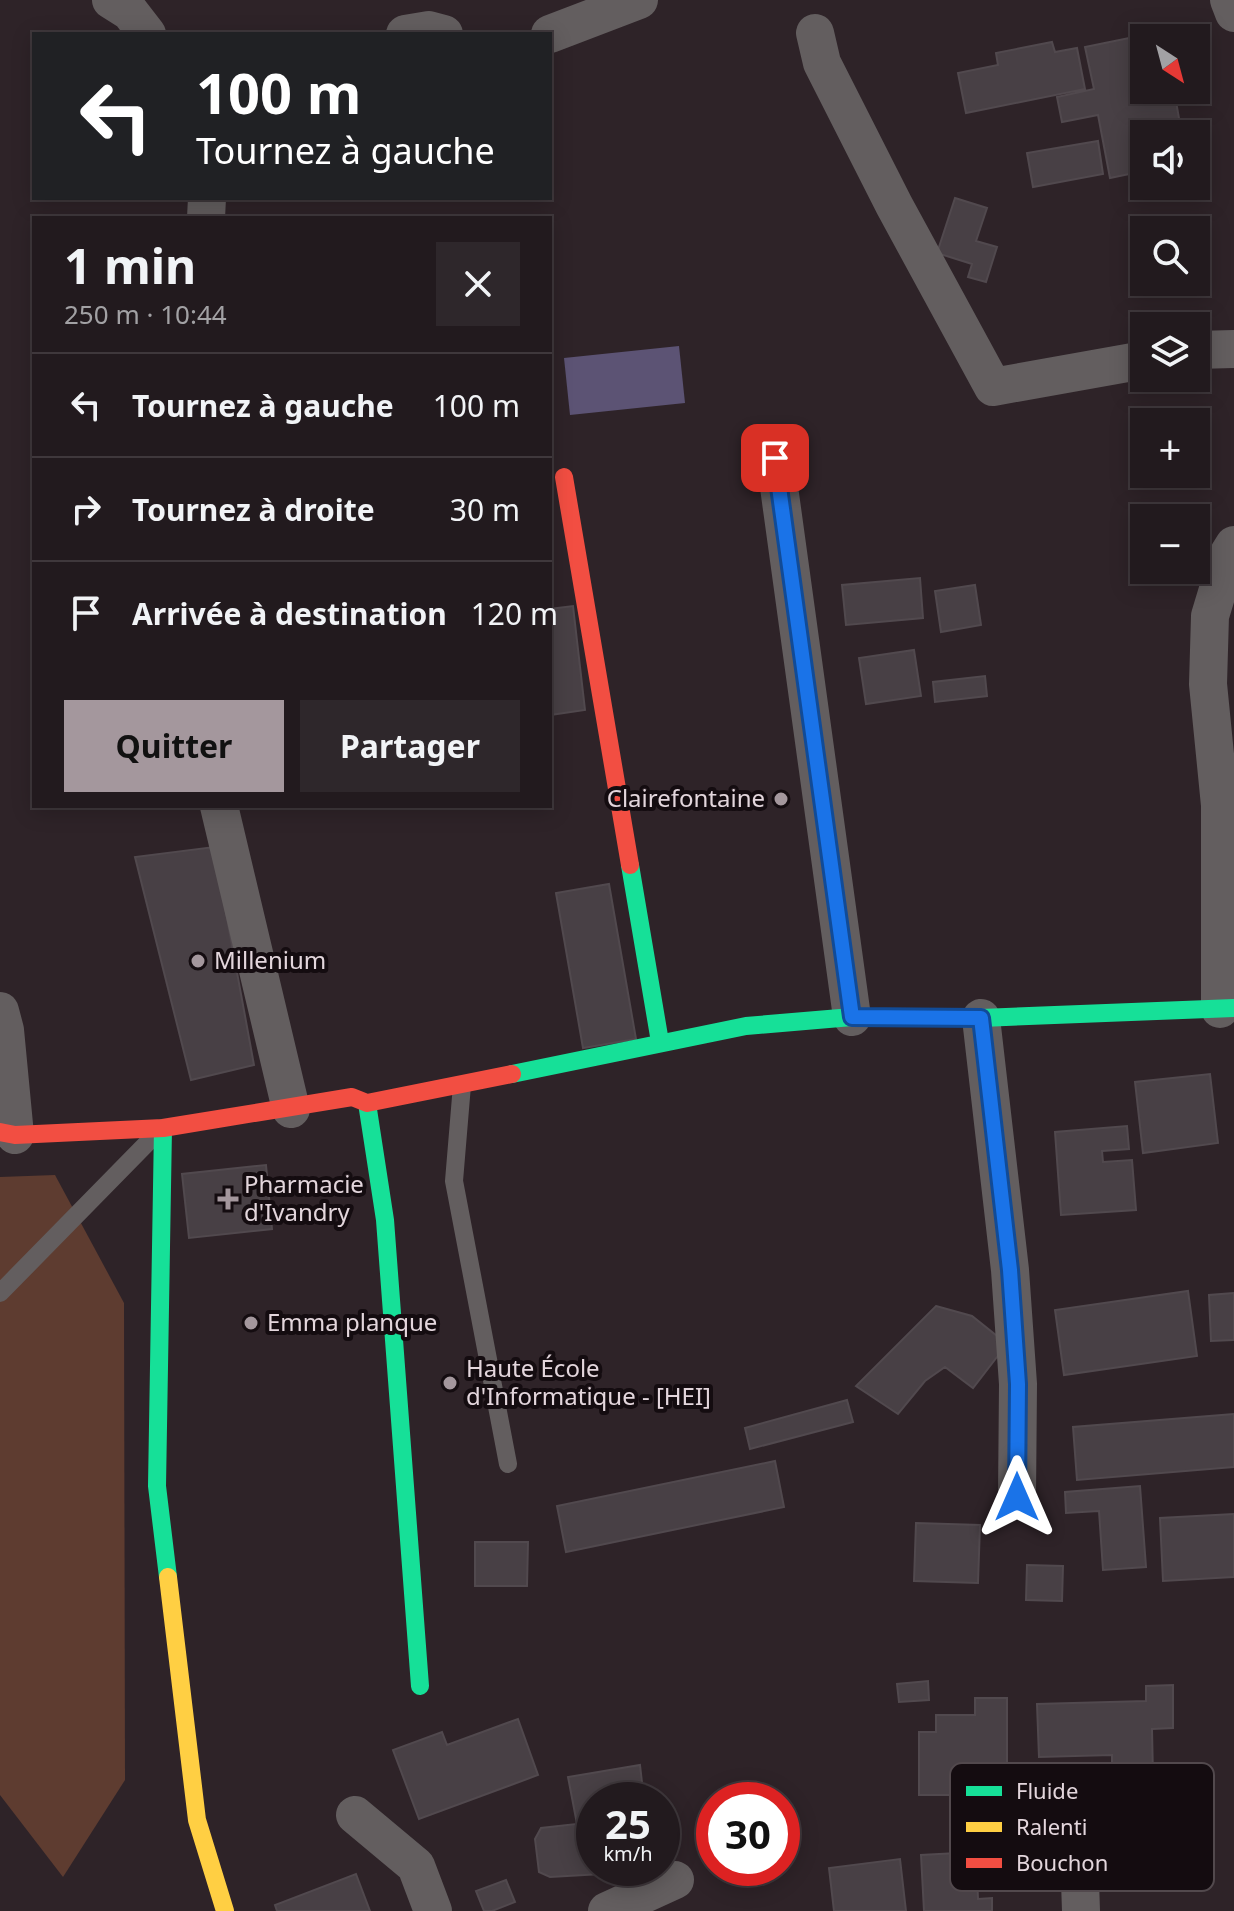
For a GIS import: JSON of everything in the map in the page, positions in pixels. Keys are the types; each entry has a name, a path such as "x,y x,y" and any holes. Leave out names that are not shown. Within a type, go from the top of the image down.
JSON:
{"street":[{"path":"111,0 130,12 145,32"},
{"path":"552,33 639,0"},
{"path":"1229,0 1234,13"},
{"path":"815,33 822,63 894,205 993,387 1130,363"},
{"path":"1210,350 1234,349"},
{"path":"775,458 852,1017"},
{"path":"564,477 660,1042"},
{"path":"0,1011 5,1030 8,1134 163,1128 352,1097 367,1103 746,1026 852,1017 981,1018 1227,1009 1220,805 1208,684 1210,616 1234,545"},
{"path":"219,808 291,1109"},
{"path":"981,1018 1010,1270 1018,1384 1017,1497"},
{"path":"367,1103 385,1220 420,1686"},
{"path":"163,1128 157,1486 197,1820 225,1911"},
{"path":"355,1815 416,1866 433,1911"},
{"path":"607,1911 662,1886"},
{"path":"1080,1891 1081,1911"}],"lane":[{"path":"462,1082 454,1181 508,1464"},
{"path":"0,1293 163,1128"}],"shaded area":[{"path":"679,346 685,403 570,415 564,358"},
{"path":"55,1175 124,1303 125,1780 63,1877 0,1795 0,1177"}],"building":[{"path":"1130,38 1130,104 1176,104 1179,120 1130,120 1130,174 1110,178 1098,115 1062,122 1057,97 1094,89 1085,47"},
{"path":"1052,42 1055,52 1077,48 1085,89 966,113 958,73 998,65 996,53"},
{"path":"1098,141 1103,174 1033,187 1027,153"},
{"path":"955,198 987,208 976,241 997,247 986,282 968,277 972,264 937,253"},
{"path":"920,578 923,618 846,625 842,585"},
{"path":"975,585 981,625 941,632 935,591"},
{"path":"573,606 585,710 552,715 552,609"},
{"path":"914,650 921,696 866,704 859,658"},
{"path":"985,676 987,696 935,702 933,682"},
{"name":"Millenium","path":"214,847 254,1065 191,1080 135,857"},
{"path":"609,884 636,1039 583,1048 556,893"},
{"path":"1210,1074 1218,1143 1143,1153 1135,1082"},
{"path":"1127,1126 1129,1149 1102,1151 1103,1162 1132,1160 1136,1210 1061,1215 1055,1132"},
{"path":"266,1165 272,1229 189,1238 182,1174"},
{"path":"1188,1291 1197,1356 1064,1375 1055,1310"},
{"path":"1234,1293 1234,1340 1211,1341 1209,1295"},
{"path":"936,1306 972,1316 1007,1344 973,1388 945,1367 925,1381 898,1414 856,1386"},
{"path":"847,1400 853,1422 750,1449 745,1428"},
{"path":"1234,1414 1234,1467 1077,1480 1073,1427"},
{"path":"775,1461 784,1507 566,1552 557,1506"},
{"path":"1140,1486 1146,1567 1103,1570 1099,1511 1066,1513 1065,1492"},
{"path":"1234,1514 1234,1577 1163,1581 1160,1518"},
{"path":"916,1523 980,1525 978,1583 914,1581"},
{"path":"475,1542 528,1542 527,1586 475,1586"},
{"path":"1027,1565 1063,1566 1062,1601 1026,1600"},
{"path":"928,1681 929,1700 899,1702 897,1684"},
{"path":"1173,1685 1173,1728 1152,1729 1153,1763 1112,1763 1112,1755 1039,1757 1037,1704 1146,1701 1146,1686"},
{"path":"975,1698 1007,1698 1007,1763 950,1763 950,1795 919,1795 919,1732 936,1732 936,1715 975,1715"},
{"path":"518,1719 538,1775 419,1819 393,1750 442,1732 447,1745"},
{"path":"640,1765 642,1782 576,1782 576,1819 568,1777"},
{"path":"576,1824 576,1876 550,1877 539,1872 535,1839 541,1828"},
{"path":"950,1853 950,1891 978,1891 978,1899 992,1898 992,1911 924,1911 921,1855"},
{"path":"900,1859 906,1911 834,1911 829,1868"},
{"path":"356,1874 370,1911 277,1911 275,1905"},
{"path":"506,1880 515,1902 484,1911 476,1891"}],"traffic: fast":[{"path":"630,865 660,1042"},
{"path":"512,1074 746,1026 852,1017 981,1018 1234,1008"},
{"path":"367,1103 385,1220 420,1686"},
{"path":"163,1128 157,1486 168,1577"}],"traffic: slow":[{"path":"168,1577 197,1820 225,1911"}],"traffic: jam":[{"path":"564,477 630,865"},
{"path":"0,1132 15,1135 163,1128 352,1097 367,1103 512,1074"}],"place":[{"name":"Clairefontaine","path":"781,799"},
{"name":"Millenium","path":"198,961"},
{"name":"Pharmacie d'Ivandry","path":"228,1199"},
{"name":"Emma planque","path":"251,1323"},
{"name":"Haute École d'Informatique - [HEI]","path":"450,1383"}],"route":[{"path":"775,458 852,1017 981,1018 1010,1270 1018,1384 1017,1497"}]}
